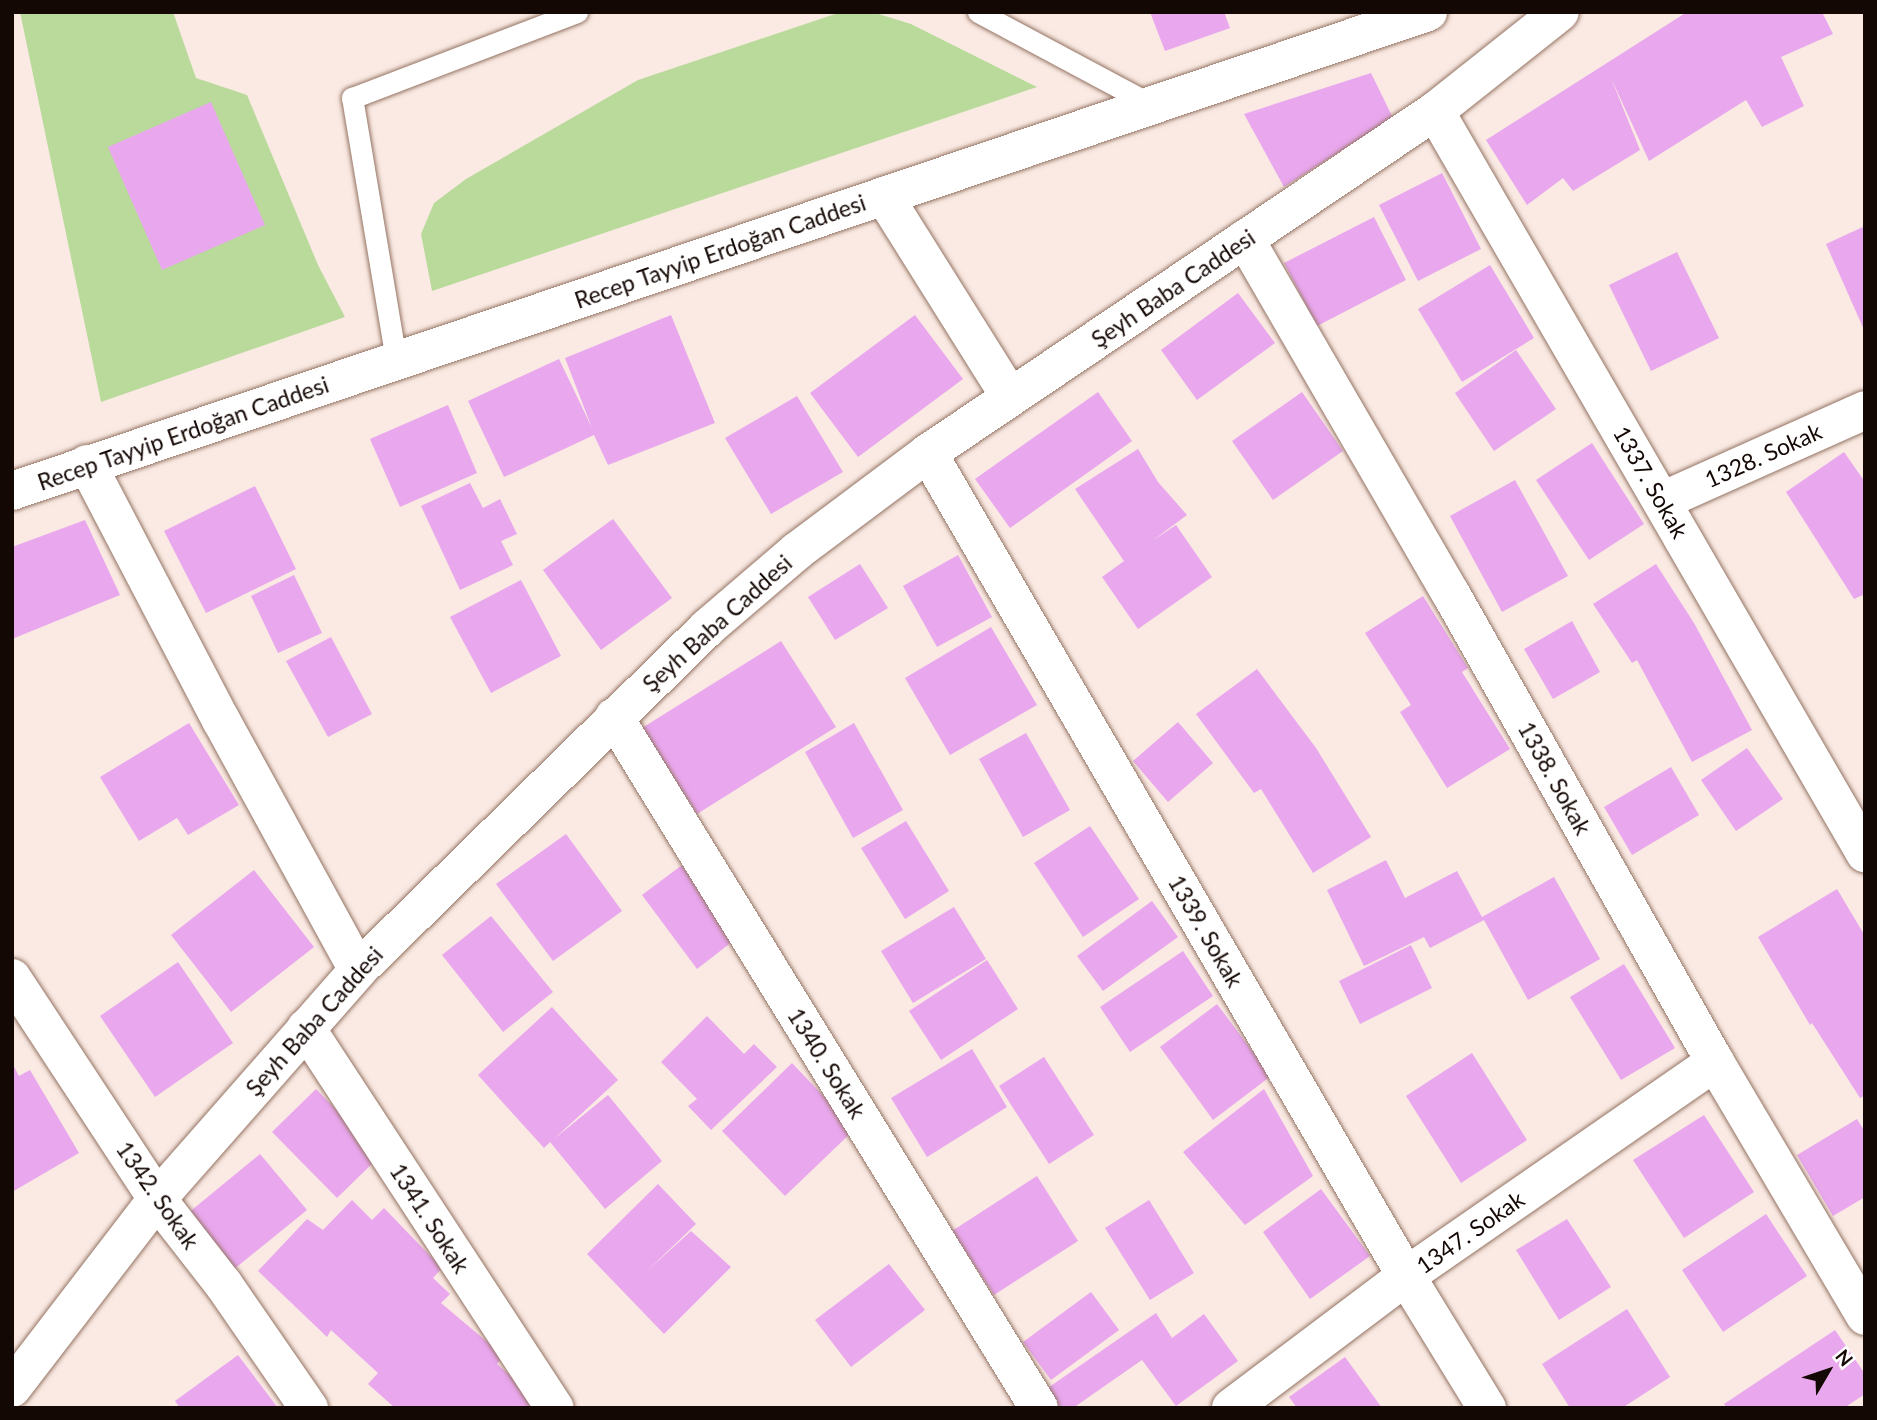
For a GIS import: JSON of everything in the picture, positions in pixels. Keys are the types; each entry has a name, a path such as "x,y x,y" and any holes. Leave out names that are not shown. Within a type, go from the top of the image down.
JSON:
{"street":[{"name":"Recep Tayyip Erdoğan Caddesi","path":"12,491 884,196 1156,107 1429,12"},
{"name":"Şeyh Baba Caddesi","path":"12,1388 157,1199 358,970 707,628 787,560 928,453 1436,111 1560,12"},
{"name":"1337. Sokak","path":"1436,111 1865,853"},
{"path":"884,196 1010,397"},
{"name":"1338. Sokak","path":"1245,239 1458,606 1715,1062 1865,1316"},
{"name":"1328. Sokak","path":"1662,501 1865,410"},
{"name":"1339. Sokak","path":"928,453 1406,1276 1487,1408"},
{"path":"88,464 214,708 358,970"},
{"name":"1340. Sokak","path":"614,717 1040,1408"},
{"name":"1342. Sokak","path":"12,978 157,1199 231,1296 309,1408"},
{"name":"1341. Sokak","path":"306,1028 555,1408"},
{"name":"1347. Sokak","path":"1231,1408 1406,1276 1715,1062"}],"lane":[{"path":"396,360 352,98 577,12"},
{"path":"978,12 1156,107"}],"green space":[{"path":"20,12 173,12 196,78 247,95 318,265 345,317 101,402"},
{"path":"841,12 872,12 911,24 1037,87 432,291 421,234 434,203 466,179 638,80"}],"building":[{"path":"1150,12 1224,12 1230,28 1165,51"},
{"path":"1687,12 1822,12 1833,34 1781,57 1804,106 1762,127 1746,100 1649,161 1611,78 1640,150 1573,191 1563,178 1527,205 1486,140"},
{"path":"1371,73 1393,118 1284,187 1244,114"},
{"path":"211,102 265,225 162,270 108,147"},
{"path":"1442,173 1481,249 1418,281 1379,205"},
{"path":"1374,217 1406,280 1317,326 1284,263"},
{"path":"1865,226 1865,332 1826,244"},
{"path":"1677,252 1719,338 1651,371 1609,285"},
{"path":"1490,265 1534,338 1462,382 1418,309"},
{"path":"1238,293 1275,343 1197,400 1161,350"},
{"path":"671,315 715,423 608,465 594,435 504,477 468,401 559,359 592,428 565,358"},
{"path":"915,315 963,379 858,457 810,393"},
{"path":"1516,350 1556,409 1494,451 1455,393"},
{"path":"1098,392 1132,441 1010,528 975,479"},
{"path":"1302,392 1343,451 1273,500 1232,441"},
{"path":"797,396 843,472 771,514 725,438"},
{"path":"448,405 477,473 400,507 370,439"},
{"path":"1592,443 1644,524 1589,560 1536,480"},
{"path":"1138,449 1158,482 1187,515 1152,541 1176,525 1212,577 1138,629 1102,577 1124,561 1075,489"},
{"path":"1844,452 1865,482 1865,594 1854,599 1786,492"},
{"path":"1515,480 1568,576 1502,612 1450,516"},
{"path":"470,483 483,508 500,499 517,534 501,541 513,565 460,590 421,506"},
{"path":"255,486 296,569 206,613 164,531"},
{"path":"613,519 672,598 601,650 543,570"},
{"path":"85,520 120,595 12,639 12,547"},
{"path":"958,555 992,617 937,647 903,586"},
{"path":"860,564 888,608 835,640 808,597"},
{"path":"1656,564 1694,623 1752,730 1692,762 1637,660 1632,663 1593,604"},
{"path":"294,575 322,633 278,653 251,596"},
{"path":"521,580 561,656 491,693 450,617"},
{"path":"1423,596 1468,668 1462,672 1510,749 1447,788 1400,712 1411,705 1365,633"},
{"path":"1572,621 1600,672 1553,699 1524,649"},
{"path":"991,627 1037,705 950,755 905,678"},
{"path":"331,637 372,714 328,737 286,661"},
{"path":"781,641 836,727 697,814 642,728"},
{"path":"1257,669 1316,748 1371,837 1313,873 1261,789 1254,793 1196,714"},
{"path":"1178,722 1213,763 1168,802 1133,761"},
{"path":"189,723 239,805 188,835 177,818 139,841 100,777"},
{"path":"854,723 903,810 853,838 805,752"},
{"path":"1026,733 1070,810 1023,837 979,759"},
{"path":"1747,748 1783,799 1736,831 1701,780"},
{"path":"1671,767 1699,815 1632,855 1604,807"},
{"path":"906,821 949,891 905,919 861,848"},
{"path":"1090,826 1139,899 1083,937 1034,863"},
{"path":"566,834 622,911 553,961 496,884"},
{"path":"1386,860 1405,898 1457,871 1482,917 1554,877 1600,959 1528,1000 1484,920 1430,948 1424,937 1364,966 1327,890"},
{"path":"682,865 737,938 697,969 642,895"},
{"path":"254,870 314,947 231,1012 171,935"},
{"path":"1837,889 1865,936 1865,1095 1860,1098 1812,1023 1810,1025 1758,937"},
{"path":"1152,901 1178,937 1103,991 1077,956"},
{"path":"954,907 986,959 913,1003 881,951"},
{"path":"491,916 553,992 503,1032 442,955"},
{"path":"1411,945 1432,988 1360,1024 1339,981"},
{"path":"1183,951 1213,996 1130,1052 1100,1007"},
{"path":"987,960 1018,1009 941,1060 909,1011"},
{"path":"178,962 233,1043 155,1097 100,1016"},
{"path":"1624,964 1675,1048 1621,1080 1570,997"},
{"path":"1217,1004 1271,1076 1213,1120 1160,1047"},
{"path":"552,1007 618,1080 554,1139 608,1095 662,1161 605,1209 550,1142 544,1148 478,1075"},
{"path":"707,1016 744,1054 754,1044 777,1067 711,1130 688,1106 697,1099 661,1062"},
{"path":"972,1049 1007,1107 927,1157 891,1098"},
{"path":"1472,1053 1527,1140 1461,1183 1406,1096"},
{"path":"1044,1057 1094,1135 1049,1164 999,1086"},
{"path":"12,1063 19,1076 30,1070 79,1153 12,1192"},
{"path":"792,1063 855,1129 785,1196 722,1131"},
{"path":"316,1089 381,1155 337,1198 272,1132"},
{"path":"1264,1089 1313,1176 1245,1225 1183,1152"},
{"path":"1704,1115 1754,1192 1684,1238 1633,1160"},
{"path":"1857,1119 1865,1132 1865,1197 1833,1216 1797,1155"},
{"path":"260,1154 307,1210 233,1270 187,1214"},
{"path":"1037,1176 1078,1241 994,1295 952,1231"},
{"path":"658,1184 696,1224 646,1272 691,1231 731,1267 664,1334 587,1254"},
{"path":"1321,1189 1370,1256 1310,1299 1263,1232"},
{"path":"352,1200 372,1220 384,1208 442,1268 433,1278 450,1294 441,1303 504,1356 497,1364 541,1402 536,1408 395,1408 368,1384 378,1373 331,1330 327,1337 258,1271 307,1219 323,1230"},
{"path":"1149,1200 1194,1273 1150,1300 1105,1228"},
{"path":"1766,1214 1807,1276 1723,1332 1682,1270"},
{"path":"1567,1219 1611,1287 1559,1320 1516,1250"},
{"path":"889,1264 925,1310 851,1367 815,1320"},
{"path":"1091,1292 1119,1330 1051,1380 1023,1342"},
{"path":"1627,1309 1670,1377 1622,1408 1570,1408 1542,1364"},
{"path":"1156,1313 1172,1338 1204,1314 1238,1361 1176,1406 1142,1360 1073,1408 1053,1408 1042,1392"},
{"path":"1835,1330 1865,1374 1865,1394 1844,1408 1727,1408 1724,1404"},
{"path":"238,1355 278,1408 180,1408 175,1401"},
{"path":"1345,1357 1382,1408 1297,1408 1289,1397"}]}
